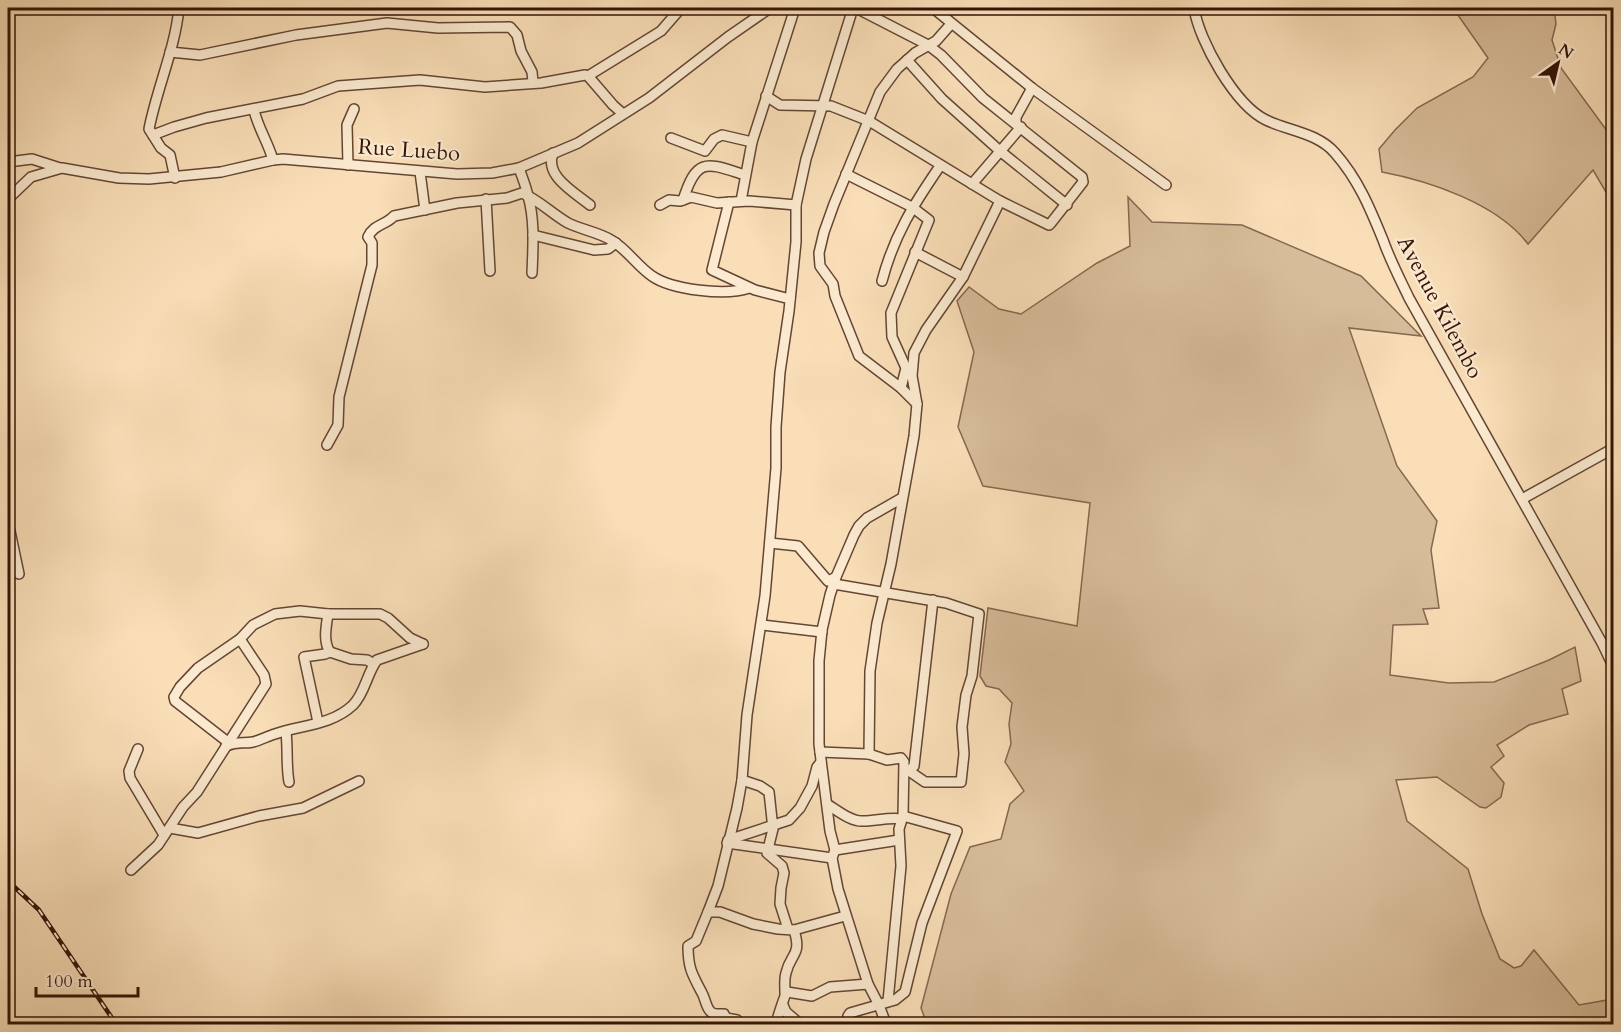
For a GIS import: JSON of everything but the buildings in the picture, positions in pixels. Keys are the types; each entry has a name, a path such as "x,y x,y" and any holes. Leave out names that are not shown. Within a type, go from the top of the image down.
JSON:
{"street":[{"path":"153,135 189,122 303,99 338,86 420,80 485,87 588,76 661,31 681,8"},
{"name":"Rue Luebo","path":"8,199 31,177 62,168 119,178 175,178 221,172 273,160 475,174 519,168 578,143 649,98 770,8"},
{"path":"741,201 752,142 795,8"},
{"path":"740,1024 737,1020 726,1018 724,1014 713,1014 709,1011 688,963 688,946 696,941 718,886 742,780 747,715 762,625 770,543 780,372 796,242 796,205 806,159 823,105 855,8 928,45 951,64 983,98 1084,179 1067,205 1048,225 1000,201 869,121 831,106 823,105 780,105 766,96"},
{"path":"933,8 1032,88 1166,185"},
{"name":"Avenue Kilembo","path":"1194,8 1197,22 1212,58 1230,86 1247,105 1264,119 1311,136 1329,146 1363,190 1409,298 1614,668"},
{"path":"175,178 171,155 161,148 149,129 156,94 170,52 180,10"},
{"path":"170,52 200,55 296,34 387,23 438,28 510,27 518,35 521,51 532,72 533,82"},
{"path":"917,404 901,388 859,356 833,284 820,266 819,253 824,232 880,92 893,73 911,56 936,41 951,24"},
{"path":"911,56 916,39"},
{"path":"911,56 942,99 1000,151 1067,205"},
{"path":"588,76 623,114"},
{"path":"1019,125 1016,117 1032,88"},
{"path":"348,165 347,125 354,109"},
{"path":"254,110 258,126 267,139 273,160"},
{"path":"972,184 1019,125"},
{"path":"671,138 705,151 714,139 722,135 752,142"},
{"path":"553,153 550,165 554,174 590,205"},
{"path":"8,162 32,159 62,168"},
{"path":"683,200 693,177 704,166 712,165 745,175"},
{"path":"882,281 890,253 912,207 940,165"},
{"path":"519,168 529,197 533,235 532,273"},
{"path":"420,171 425,210"},
{"path":"846,174 912,207 929,220 891,314 892,337 906,368 901,388"},
{"path":"327,445 338,425 339,397 372,265 372,243 368,237 369,233 380,223 387,223 394,216 486,199 507,198 522,193 569,224 616,243 642,268 664,283 692,290 728,292 749,288"},
{"path":"660,205 669,200 691,198 714,202 741,201 796,205"},
{"path":"486,199 490,272"},
{"path":"869,754 870,671 910,459 917,404 912,376 915,353 926,330 963,278 1000,201"},
{"path":"729,202 712,268 713,272 749,288 790,298"},
{"path":"533,235 594,250 608,249 616,243"},
{"path":"915,252 963,278"},
{"path":"724,277 730,286 728,292"},
{"path":"1522,499 1614,448"},
{"path":"883,1003 867,984 838,889 821,757 818,701 822,632 835,580 859,526 876,512 902,498"},
{"path":"8,529 19,574"},
{"path":"770,543 798,546 828,581 835,580 933,600 979,614 972,676 966,695 962,727 964,754 961,782 925,783 907,770"},
{"path":"907,770 914,765 933,600"},
{"path":"300,611 328,614 380,614 388,618 410,638 423,644 382,658 374,664 353,705 332,720 318,722 254,742 237,742 227,745 175,701 174,697 198,668 240,639 253,625 275,614 300,611"},
{"path":"328,614 327,649 351,659 367,660 374,664"},
{"path":"762,625 822,632"},
{"path":"131,870 150,853 183,807 197,792 266,684 264,675 240,639"},
{"path":"318,722 304,658 330,652"},
{"path":"286,732 289,782"},
{"path":"138,749 129,771 130,778 167,831"},
{"path":"821,757 869,754 887,760 901,758 907,770 903,817 898,840 901,866 883,1003 886,1024"},
{"path":"728,842 789,820 800,808 812,786 821,757"},
{"path":"742,780 760,786 769,792 773,825 767,849 769,856 782,866 784,873 780,904 797,941 797,950 786,972 783,1005 776,1024"},
{"path":"167,831 198,833 259,816 303,808 359,781"},
{"path":"827,804 857,820 903,817 957,831 922,923 905,992 895,1000 850,1013 852,1024"},
{"path":"728,842 767,849 833,854 898,840"},
{"path":"708,912 720,912 753,924 791,930 845,916"},
{"path":"785,993 812,996 830,987 867,984"},
{"path":"783,1005 786,1012 800,1024"}],"shaded area":[{"path":"1453,8 1554,8 1556,24 1552,40 1561,68 1613,139 1613,204 1593,170 1528,244 1499,217 1462,196 1421,181 1382,172 1379,149 1395,130 1417,108 1473,77 1488,58"},
{"path":"1128,197 1152,222 1242,225 1361,276 1421,336 1349,328 1397,466 1437,521 1431,550 1439,608 1423,609 1428,624 1393,625 1390,675 1449,683 1494,682 1575,647 1581,681 1562,689 1568,714 1529,725 1497,745 1504,756 1491,767 1504,783 1501,797 1486,808 1480,807 1437,777 1396,780 1407,821 1468,869 1482,914 1500,959 1514,968 1521,966 1534,950 1579,1005 1613,999 1613,1024 927,1024 921,1008 951,894 970,847 1001,839 1010,804 1024,791 1005,762 1011,744 1009,724 1012,703 999,689 986,686 980,676 988,608 1077,626 1090,503 983,486 958,427 974,352 957,301 969,287 999,309 1021,314 1097,263 1130,246"}],"railway":[{"path":"8,881 39,910 116,1024"}]}
